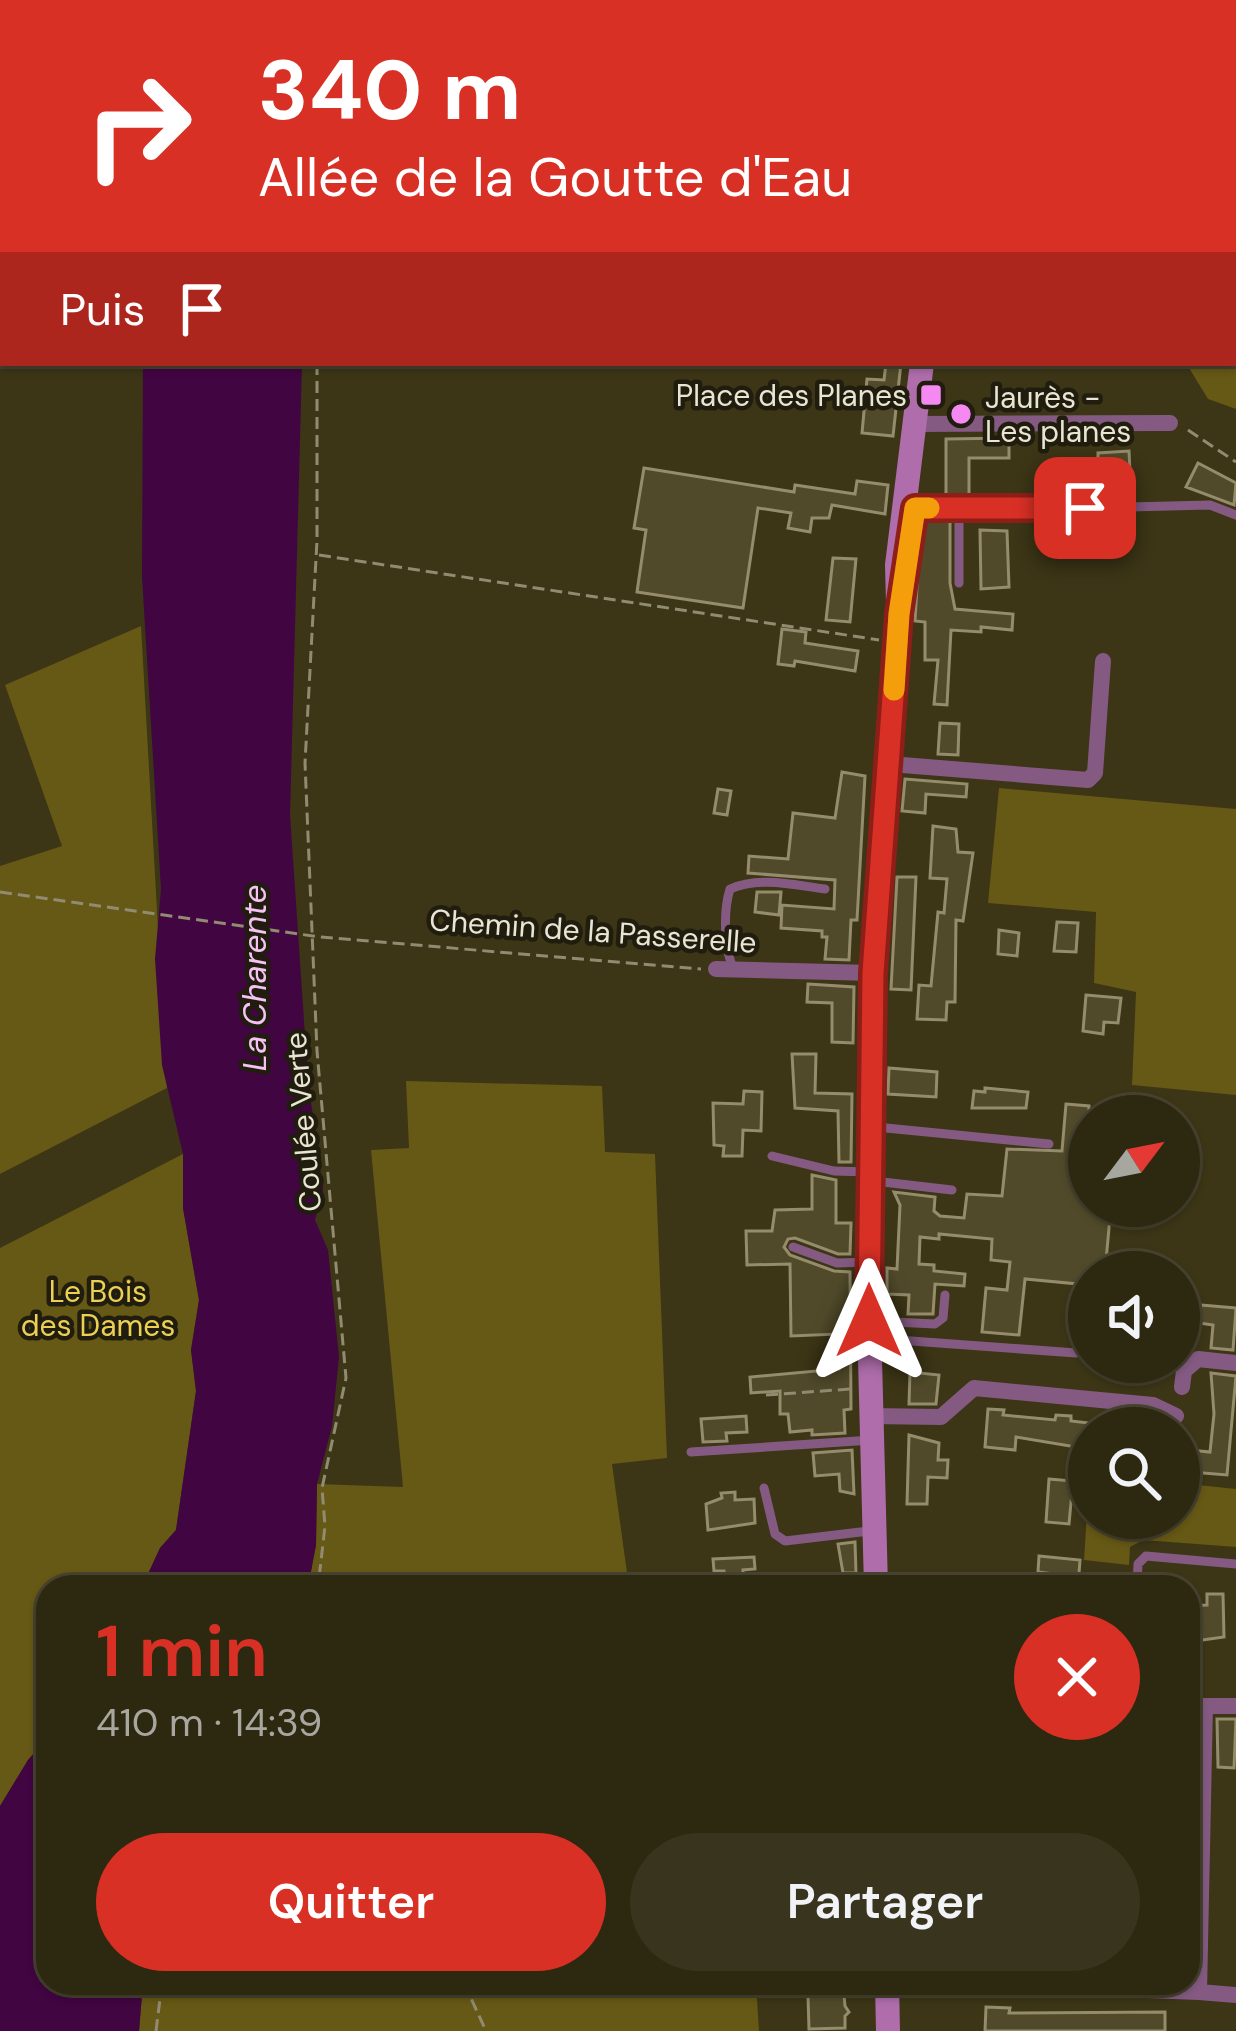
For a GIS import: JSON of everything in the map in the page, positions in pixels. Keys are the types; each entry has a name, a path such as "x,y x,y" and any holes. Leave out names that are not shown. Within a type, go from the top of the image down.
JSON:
{"main road":[{"path":"876,1575 870,1387 873,973 898,640 897,565 922,366"},
{"path":"899,614 915,508 914,430"},
{"path":"886,1995 888,2031"}],"street":[{"path":"914,430 1170,423"},
{"path":"890,764 1088,780 1095,772 1103,661"},
{"name":"Chemin de la Passerelle","path":"725,970 873,973"},
{"path":"1182,1387 1184,1371 1198,1360 1236,1363"},
{"path":"871,1428 940,1417 974,1388 1157,1407"},
{"path":"1200,1706 1236,1706"},
{"path":"1200,1992 1236,1995"}],"lane":[{"path":"915,508 1210,505 1236,515"},
{"path":"959,511 959,583"},
{"path":"725,970 730,889 744,883 773,883 825,890"},
{"path":"870,1126 1049,1144"},
{"path":"772,1156 834,1172 952,1190"},
{"path":"793,1247 837,1263 870,1262"},
{"path":"870,1329 935,1324 943,1318 945,1295"},
{"path":"870,1329 1068,1353"},
{"path":"692,1452 871,1428"},
{"path":"764,1488 775,1534 785,1541 875,1530"},
{"path":"1138,1575 1138,1564 1146,1556 1236,1564"}],"path":[{"name":"Coulée Verte","path":"317,366 316,554 304,764 310,933 346,1378 322,1488 325,1526 319,1575"},
{"path":"1170,423 1236,462"},
{"path":"316,554 898,640"},
{"name":"Chemin de la Passerelle","path":"0,892 362,941 725,970"},
{"path":"766,1396 870,1387"},
{"path":"156,2031 160,1995"},
{"path":"470,1995 486,2031"}],"green space":[{"path":"1188,366 1236,366 1236,409 1208,399"},
{"path":"141,626 167,1088 0,1174 0,866 62,846 5,685"},
{"path":"999,788 1236,809 1236,1095 1132,1085 1136,992 1094,983 1096,912 988,903"},
{"path":"406,1081 602,1086 605,1152 655,1154 667,1458 612,1464 627,1575 310,1575 317,1484 403,1487 371,1150 409,1148"},
{"name":"Le Bois des Dames","path":"183,1154 183,1208 199,1300 191,1350 196,1391 176,1530 160,1548 148,1575 36,1575 36,1751 0,1806 0,1248"},
{"path":"1200,1485 1236,1489 1236,1547 1143,1540 1130,1547 1129,1565 1084,1560 1085,1539 1200,1539"},
{"path":"142,1995 757,1995 759,2031 139,2031"}],"water":[{"name":"La Charente","path":"143,366 302,366 290,815 308,1080 323,1190 315,1220 328,1250 339,1357 332,1426 317,1484 310,1575 148,1575 160,1548 176,1530 196,1391 191,1350 199,1300 183,1208 183,1154 162,1065 155,959 161,889 142,576"},
{"path":"36,1751 36,1995 142,1995 139,2031 0,2031 0,1806"}],"building":[{"path":"886,366 901,366 893,436 862,433 867,379 884,380"},
{"path":"1009,438 1009,458 969,458 969,502 946,501 946,439"},
{"path":"1129,451 1130,472 1093,474 1098,453"},
{"path":"1198,463 1236,483 1234,505 1186,487"},
{"path":"644,468 794,492 795,485 855,494 857,481 888,485 885,514 832,505 829,518 812,518 810,532 788,528 791,513 758,508 743,608 637,592 646,530 634,528"},
{"path":"921,518 950,519 955,609 1013,614 1012,630 951,630 947,705 934,704 938,660 925,660 925,622 915,621"},
{"path":"980,530 1007,531 1009,587 981,589"},
{"path":"833,558 856,559 850,622 826,620"},
{"path":"782,629 806,632 805,643 858,651 855,671 795,661 794,666 778,664"},
{"path":"940,723 959,724 958,755 938,754"},
{"path":"842,772 865,776 857,920 851,920 849,960 825,959 827,937 822,937 822,931 781,928 782,905 834,909 835,880 748,873 749,856 788,859 793,813 835,818"},
{"path":"905,779 967,784 966,797 926,794 925,813 902,811"},
{"path":"718,789 731,791 727,815 714,813"},
{"path":"933,826 956,829 958,852 973,853 963,921 956,920 955,1002 947,1002 946,1020 917,1019 919,985 931,986 938,912 944,913 947,879 930,878"},
{"path":"897,877 916,877 911,990 891,989"},
{"path":"757,892 781,892 779,915 755,912"},
{"path":"1057,922 1078,923 1076,952 1054,951"},
{"path":"999,930 1019,933 1017,956 998,954"},
{"path":"808,984 854,987 853,1043 832,1042 832,1003 807,1002"},
{"path":"1086,995 1121,998 1118,1023 1104,1022 1103,1034 1083,1031"},
{"path":"792,1054 816,1054 815,1093 852,1094 851,1162 839,1162 838,1111 795,1108"},
{"path":"889,1068 937,1072 936,1097 888,1094"},
{"path":"985,1088 1028,1092 1026,1108 972,1108 974,1091 985,1092"},
{"path":"744,1091 762,1092 761,1131 743,1130 742,1156 723,1156 724,1146 714,1145 713,1103 743,1104"},
{"path":"1068,1104 1068,1227 1109,1227 1107,1251 1068,1251 1068,1283 1025,1279 1019,1335 982,1332 986,1288 1007,1290 1010,1262 991,1260 992,1239 920,1237 919,1264 934,1265 934,1271 965,1274 964,1286 935,1284 933,1314 908,1314 909,1295 887,1294 887,1268 897,1269 900,1205 894,1192 935,1197 934,1211 940,1216 964,1218 967,1194 1002,1196 1007,1149 1062,1151"},
{"path":"812,1175 836,1180 836,1223 851,1223 850,1254 795,1238 788,1239 784,1247 790,1255 850,1272 851,1409 844,1410 845,1433 790,1432 788,1414 780,1414 780,1391 751,1393 750,1377 839,1369 838,1334 791,1336 790,1264 747,1265 746,1231 772,1231 775,1210 812,1209"},
{"path":"1201,1305 1236,1308 1233,1350 1211,1348 1213,1325 1200,1323"},
{"path":"910,1372 939,1375 936,1404 909,1404"},
{"path":"1211,1373 1236,1376 1227,1475 1200,1473 1200,1451 1210,1452"},
{"path":"988,1409 1055,1420 1056,1415 1068,1416 1068,1446 1016,1437 1015,1450 985,1447"},
{"path":"746,1416 747,1432 726,1433 727,1441 703,1442 701,1419"},
{"path":"909,1435 939,1443 938,1460 948,1460 947,1478 928,1477 927,1504 907,1504"},
{"path":"852,1450 854,1494 840,1491 839,1474 815,1476 813,1453"},
{"path":"1049,1479 1068,1481 1068,1524 1046,1522"},
{"path":"735,1492 735,1500 754,1499 755,1523 708,1530 706,1504 722,1498 721,1493"},
{"path":"855,1542 856,1573 843,1573 838,1544"},
{"path":"1039,1556 1080,1560 1079,1575 1038,1572"},
{"path":"754,1557 755,1569 724,1575 724,1571 714,1571 713,1559"},
{"path":"1207,1594 1223,1594 1224,1637 1200,1640 1200,1605 1207,1605"},
{"path":"1217,1719 1236,1719 1234,1768 1218,1767"},
{"path":"844,1995 849,2012 845,2028 809,2029 808,1996"},
{"path":"986,2007 1010,2008 1009,2013 1165,2012 1165,2031 985,2031"}],"slow traffic":[{"path":"894,690 899,614 915,508 929,508"}],"place":[{"name":"Place des Planes","path":"931,395"},
{"name":"Jaurès - Les planes","path":"961,414"}],"route":[{"path":"869,1321 873,973 899,614 915,508 1085,508"}]}
